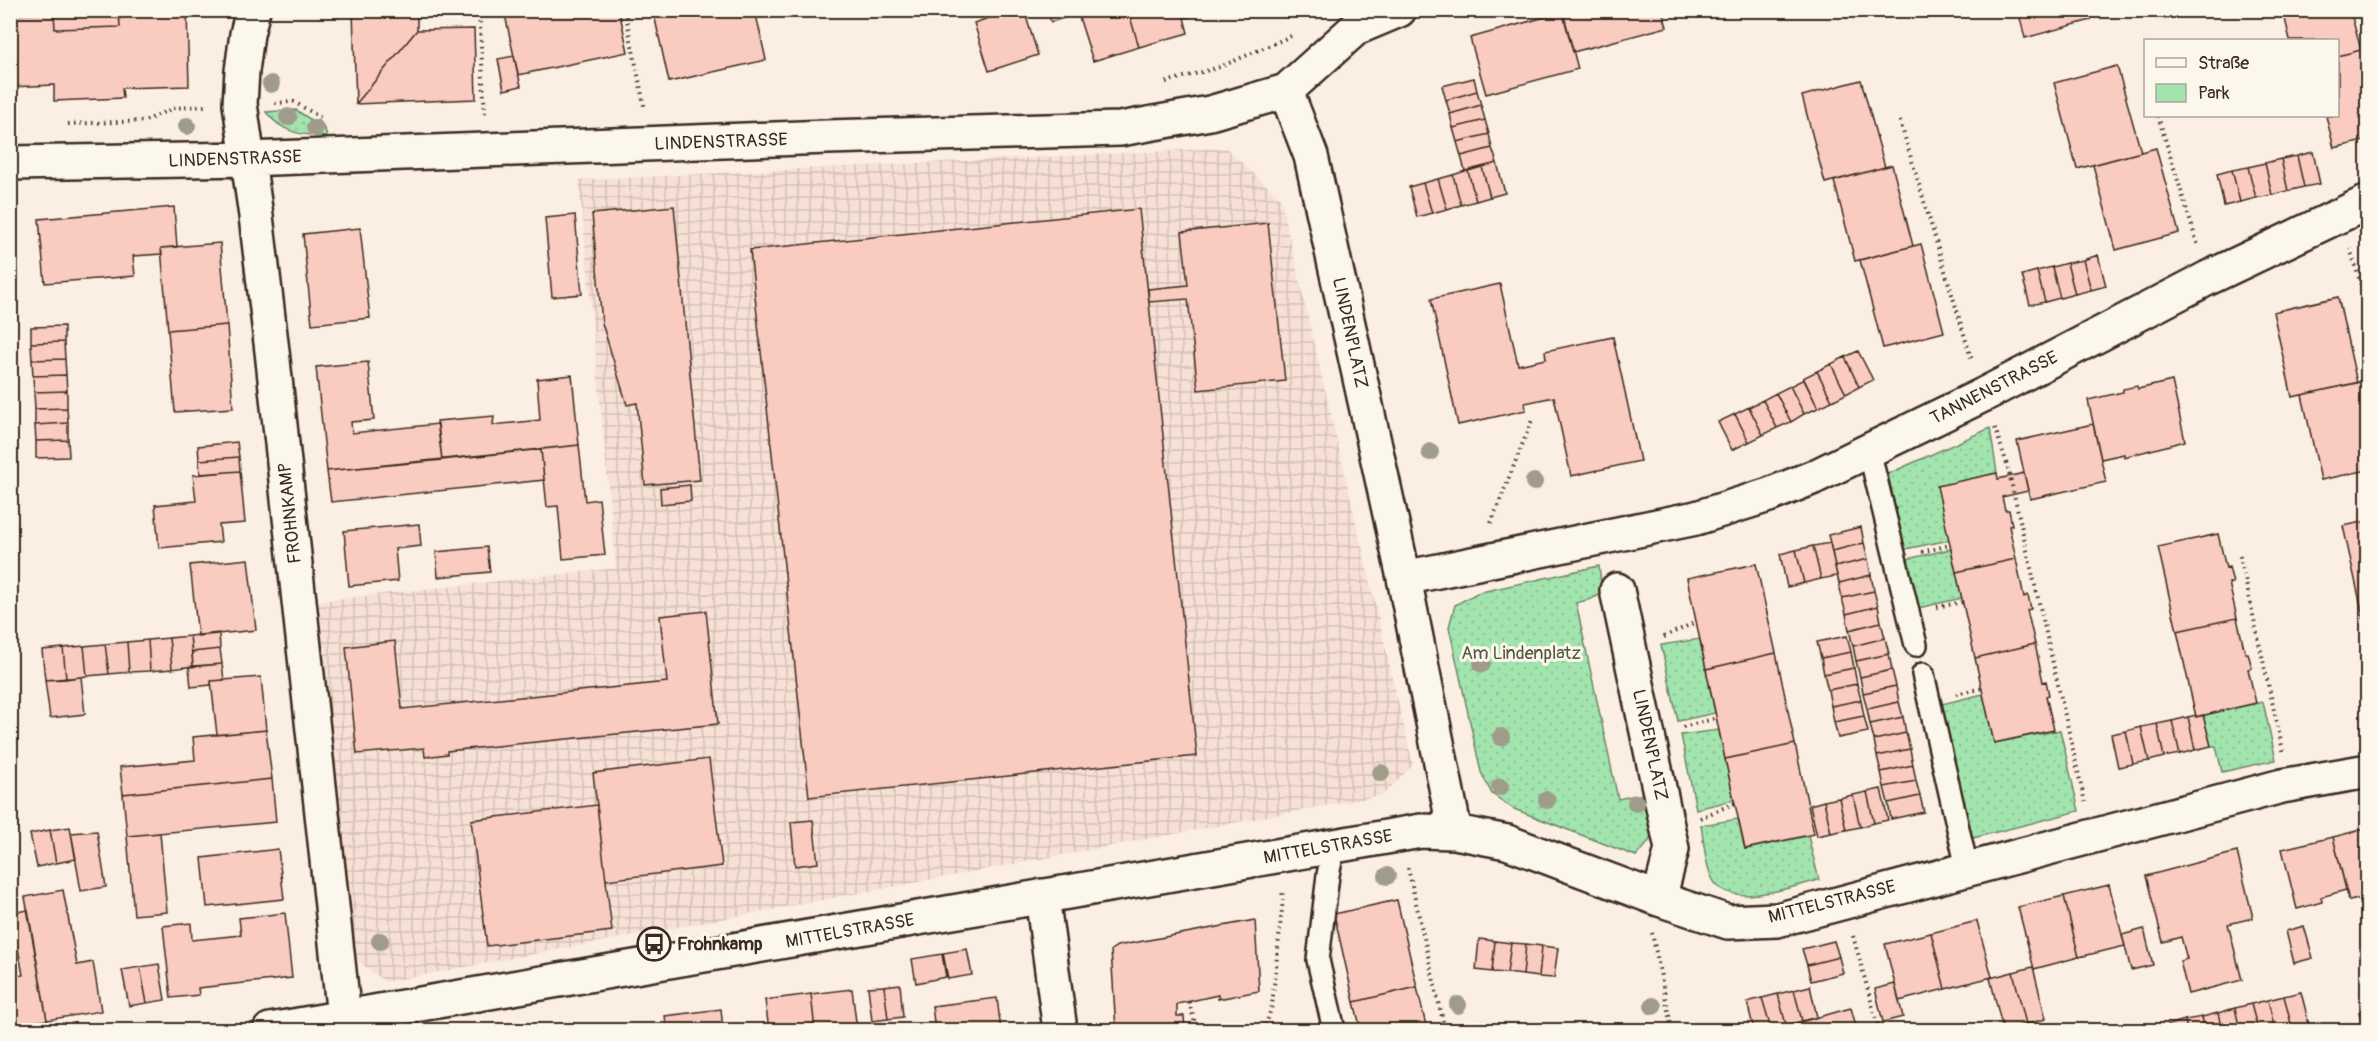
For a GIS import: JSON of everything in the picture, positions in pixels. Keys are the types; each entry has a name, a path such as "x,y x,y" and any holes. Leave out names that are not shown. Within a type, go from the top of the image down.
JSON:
{"street":[{"name":"FROHNKAMP","path":"254,10 243,61 240,104 272,351 344,1017"},
{"name":"LINDENSTRASSE","path":"10,163 247,159 1120,129 1210,113 1286,91 1356,28 1399,10"},
{"name":"LINDENPLATZ","path":"1286,91 1311,156 1404,578 1455,832"},
{"name":"TANNENSTRASSE","path":"1475,563 1696,518 1814,477 1983,395 2208,278 2354,208"},
{"path":"1404,578 1475,563"},
{"name":"LINDENPLATZ","path":"1617,591 1672,849 1655,914"},
{"name":"MITTELSTRASSE","path":"270,1030 344,1017 393,1020 1042,896 1421,831 1455,832 1508,843 1655,914 1728,922 1777,920 2290,784 2367,771"},
{"path":"1042,896 1060,1030"}],"lane":[{"path":"1869,450 1916,645"},
{"path":"1923,674 1967,868"},
{"path":"1334,1030 1318,960 1328,875 1335,846"}],"path":[{"path":"479,10 488,150"},
{"path":"625,10 652,145"},
{"path":"2158,117 2208,278"},
{"path":"1900,121 1983,395 2007,464 2093,835"},
{"path":"2354,208 2367,308"},
{"path":"1475,563 1532,420"},
{"path":"1936,549 1950,545"},
{"path":"2240,556 2290,784"},
{"path":"1950,604 1963,602"},
{"path":"1654,641 1696,622"},
{"path":"1968,691 1982,688"},
{"path":"1673,730 1717,718"},
{"path":"1692,821 1735,803"},
{"path":"1391,835 1407,861 1444,1030"},
{"path":"1262,1030 1268,1022 1272,1005 1283,899 1275,856"},
{"path":"1844,901 1879,1030"},
{"path":"1655,914 1672,1030"},
{"path":"1188,1002 1197,1030"}],"shaded area":[{"path":"1226,148 1280,198 1413,765 1383,795 385,982 352,956 319,601 616,568 579,180"}],"green space":[{"path":"296,110 325,129 327,137 293,132 272,119 266,112"},
{"path":"1990,428 1997,473 1949,540 1905,549 1888,474"},
{"path":"1951,549 1962,598 1918,608 1907,559"},
{"name":"Am Lindenplatz","path":"1599,566 1600,593 1576,603 1618,799 1641,795 1652,807 1651,837 1647,845 1636,856 1514,809 1492,794 1481,772 1449,627 1455,605 1477,593"},
{"path":"1700,639 1715,713 1678,721 1661,645"},
{"path":"1983,694 1994,743 2060,730 2079,811 1969,839 1938,705"},
{"path":"2263,702 2276,760 2222,772 2216,746 2211,746 2203,715"},
{"path":"1719,730 1734,800 1696,809 1681,735"},
{"path":"1738,819 1745,849 1808,836 1819,880 1763,894 1733,894 1721,889 1713,880 1708,867 1701,825"}],"building":[{"path":"10,10 119,10 120,27 55,29 54,13 10,14"},
{"path":"119,10 187,10 187,11 119,14"},
{"path":"353,10 417,10 417,30 356,104"},
{"path":"504,10 619,10 628,52 518,75"},
{"path":"653,10 755,10 766,60 669,82"},
{"path":"1012,10 1024,10 1038,55 989,71 974,23"},
{"path":"1047,10 1065,10 1067,17 1051,22"},
{"path":"1065,10 1128,10 1139,47 1093,61 1078,14 1067,17"},
{"path":"1128,10 1182,10 1188,33 1139,47"},
{"path":"1182,10 1210,10 1184,18"},
{"path":"1562,10 1662,10 1667,27 1573,52"},
{"path":"2018,10 2088,10 2091,20 2025,38"},
{"path":"2283,10 2350,10 2361,50 2339,56 2339,39 2290,39"},
{"path":"187,11 189,86 122,88 123,98 54,101 54,85 10,87 10,14 54,13 55,29 120,27 119,14"},
{"path":"1563,12 1578,69 1486,94 1470,38"},
{"path":"474,29 476,99 356,104 417,30"},
{"path":"2368,48 2368,140 2334,148 2326,117 2339,117 2339,56"},
{"path":"514,56 521,86 504,90 498,59"},
{"path":"2117,66 2141,152 2077,169 2054,83"},
{"path":"1474,78 1477,91 1446,100 1442,86"},
{"path":"1861,80 1885,167 1825,183 1802,96"},
{"path":"1477,91 1481,105 1450,114 1446,100"},
{"path":"1481,105 1485,120 1453,128 1450,114"},
{"path":"1485,120 1489,134 1457,142 1453,128"},
{"path":"1489,134 1492,148 1461,156 1457,142"},
{"path":"1492,148 1497,163 1465,171 1461,156"},
{"path":"2156,148 2179,233 2116,250 2093,165"},
{"path":"2313,152 2320,184 2304,187 2297,156"},
{"path":"2297,156 2304,187 2288,191 2281,159"},
{"path":"2281,159 2288,191 2272,195 2265,163"},
{"path":"1497,163 1505,193 1490,197 1482,167"},
{"path":"2265,163 2272,195 2256,198 2248,167"},
{"path":"1892,165 1913,246 1855,261 1834,181"},
{"path":"1482,167 1490,197 1476,201 1468,171"},
{"path":"2248,167 2256,198 2240,202 2232,170"},
{"path":"2232,170 2240,202 2224,206 2217,174"},
{"path":"1468,171 1476,201 1461,205 1453,175"},
{"path":"1453,175 1461,205 1447,209 1438,179"},
{"path":"1438,179 1447,209 1432,213 1423,183"},
{"path":"1423,183 1432,213 1417,217 1409,187"},
{"path":"674,206 700,480 645,485 637,403 627,405 602,323 592,214"},
{"path":"174,207 177,247 161,248 162,254 133,256 135,276 45,283 39,219"},
{"path":"1139,209 1197,756 809,797 750,250"},
{"path":"575,215 582,294 552,297 545,218"},
{"path":"1268,223 1285,381 1198,390 1188,299 1149,302 1148,289 1188,285 1182,232"},
{"path":"360,228 370,318 312,324 303,234"},
{"path":"220,243 227,325 168,330 161,248"},
{"path":"1921,244 1944,332 1883,348 1860,260"},
{"path":"2098,255 2106,286 2091,290 2083,260"},
{"path":"2083,260 2091,290 2075,294 2067,263"},
{"path":"2067,263 2075,294 2060,298 2052,267"},
{"path":"2052,267 2060,298 2045,302 2037,271"},
{"path":"2037,271 2045,302 2030,305 2022,275"},
{"path":"1500,284 1518,365 1546,359 1545,351 1613,337 1640,461 1571,476 1554,397 1525,403 1526,410 1458,425 1431,299"},
{"path":"2338,297 2357,383 2292,397 2273,312"},
{"path":"227,325 233,408 175,412 168,330"},
{"path":"64,326 64,342 31,343 31,327"},
{"path":"64,342 65,359 32,360 31,343"},
{"path":"1858,351 1873,380 1859,387 1845,357"},
{"path":"1845,357 1859,387 1846,394 1831,364"},
{"path":"65,359 66,375 33,376 32,360"},
{"path":"368,362 374,420 351,422 352,433 438,424 442,460 327,471 316,367"},
{"path":"1831,364 1846,394 1832,401 1817,371"},
{"path":"1817,371 1832,401 1818,408 1803,378"},
{"path":"66,375 67,391 34,392 33,376"},
{"path":"572,375 579,445 442,460 437,421 494,416 493,425 540,420 537,379"},
{"path":"1804,379 1818,408 1804,414 1790,386"},
{"path":"2368,380 2368,470 2321,480 2302,395"},
{"path":"2172,381 2185,441 2124,457 2124,454 2101,459 2088,400 2123,392 2123,389 2137,386 2138,389"},
{"path":"1790,386 1804,414 1791,422 1776,393"},
{"path":"67,391 67,408 35,409 34,392"},
{"path":"1776,393 1791,422 1777,428 1763,400"},
{"path":"1763,400 1777,428 1763,435 1749,407"},
{"path":"1749,407 1763,435 1749,442 1735,414"},
{"path":"67,408 68,423 35,425 35,409"},
{"path":"1735,414 1749,442 1732,450 1718,422"},
{"path":"68,423 68,440 36,441 35,425"},
{"path":"2093,424 2106,482 2030,499 2017,441"},
{"path":"68,440 69,457 36,458 36,441"},
{"path":"237,442 239,457 199,460 198,446"},
{"path":"579,445 585,501 599,499 605,555 563,559 558,506 547,507 541,449"},
{"path":"541,449 544,480 331,502 327,471"},
{"path":"239,457 240,471 200,474 199,460"},
{"path":"240,471 245,523 219,525 221,542 159,548 155,505 196,501 193,475"},
{"path":"1997,473 1998,479 2024,473 2028,491 2002,497 2005,510 2009,510 2012,525 2009,526 2016,559 1956,572 1937,486"},
{"path":"690,485 691,501 661,504 660,488"},
{"path":"2368,521 2368,610 2362,611 2343,526"},
{"path":"419,524 421,546 395,549 398,581 349,586 344,531"},
{"path":"1861,527 1864,543 1832,551 1828,535"},
{"path":"2218,534 2226,568 2229,567 2233,583 2229,583 2237,618 2177,631 2158,547"},
{"path":"1830,543 1837,576 1821,579 1813,546"},
{"path":"1864,543 1868,559 1835,567 1832,551"},
{"path":"1813,546 1821,579 1804,583 1796,550"},
{"path":"487,547 490,572 438,577 436,552"},
{"path":"1796,550 1804,583 1787,587 1780,554"},
{"path":"248,559 256,630 198,636 190,565"},
{"path":"1868,559 1871,575 1839,583 1835,567"},
{"path":"2016,559 2024,597 2028,595 2031,609 2027,610 2035,644 1975,658 1956,572"},
{"path":"1756,564 1776,653 1706,669 1687,578"},
{"path":"1871,575 1874,591 1842,598 1839,583"},
{"path":"1874,591 1878,606 1846,614 1842,598"},
{"path":"1878,606 1881,622 1849,630 1846,614"},
{"path":"2368,610 2368,636 2362,611"},
{"path":"706,611 718,724 447,751 447,754 425,757 424,748 357,754 346,647 395,641 402,709 667,682 660,616"},
{"path":"2237,618 2245,653 2248,653 2252,668 2248,669 2256,703 2196,717 2177,631"},
{"path":"1881,622 1885,638 1853,646 1849,630"},
{"path":"219,633 220,649 192,652 190,636"},
{"path":"190,636 193,666 172,669 169,638"},
{"path":"1847,636 1851,652 1821,658 1817,642"},
{"path":"169,638 172,669 150,671 148,640"},
{"path":"1885,638 1889,654 1856,661 1853,646"},
{"path":"148,640 150,671 129,672 127,642"},
{"path":"127,642 129,672 109,674 105,644"},
{"path":"105,644 109,674 87,676 84,646"},
{"path":"2035,644 2043,682 2046,681 2049,695 2046,696 2054,730 1994,743 1975,658"},
{"path":"84,646 87,676 66,679 63,648"},
{"path":"63,648 66,679 45,680 42,650"},
{"path":"220,649 222,664 193,666 192,652"},
{"path":"1851,652 1854,668 1824,674 1821,658"},
{"path":"1776,653 1795,744 1725,759 1706,669"},
{"path":"1889,654 1892,670 1860,677 1856,661"},
{"path":"222,664 224,680 211,681 211,685 191,687 189,667"},
{"path":"1854,668 1857,684 1828,690 1824,674"},
{"path":"1892,670 1896,686 1863,693 1860,677"},
{"path":"81,677 85,714 50,718 45,680"},
{"path":"261,677 266,730 217,735 211,681"},
{"path":"1857,684 1861,700 1831,706 1828,690"},
{"path":"1896,686 1899,702 1867,709 1863,693"},
{"path":"1861,700 1864,716 1834,722 1831,706"},
{"path":"1899,702 1903,717 1870,724 1867,709"},
{"path":"2196,715 2196,717 2203,715 2211,746 2195,750 2188,717"},
{"path":"1864,716 1868,732 1838,738 1834,722"},
{"path":"1903,717 1906,733 1874,740 1870,724"},
{"path":"2188,717 2195,750 2180,754 2172,721"},
{"path":"2172,721 2180,754 2164,757 2157,724"},
{"path":"2157,724 2164,757 2149,761 2141,727"},
{"path":"2141,727 2149,761 2133,764 2126,731"},
{"path":"266,730 272,779 123,794 120,767 195,760 193,737"},
{"path":"2126,731 2133,764 2118,767 2111,734"},
{"path":"1906,733 1910,749 1877,756 1874,740"},
{"path":"1795,744 1814,834 1745,849 1725,759"},
{"path":"1910,749 1913,765 1881,772 1877,756"},
{"path":"709,759 722,866 606,880 593,773"},
{"path":"1913,765 1916,781 1884,787 1881,772"},
{"path":"272,779 276,822 127,836 123,794"},
{"path":"1916,781 1920,796 1888,803 1884,787"},
{"path":"1881,789 1888,820 1874,823 1867,792"},
{"path":"1867,792 1874,823 1860,827 1853,795"},
{"path":"1853,795 1860,827 1846,830 1839,798"},
{"path":"1920,796 1924,812 1891,819 1888,803"},
{"path":"1839,798 1846,830 1831,833 1824,801"},
{"path":"1824,801 1831,833 1817,836 1810,805"},
{"path":"597,805 612,931 487,946 471,820"},
{"path":"813,820 818,863 795,866 791,822"},
{"path":"70,827 76,859 56,863 50,830"},
{"path":"2368,828 2368,897 2349,901 2333,837"},
{"path":"50,830 56,863 37,867 30,834"},
{"path":"97,831 106,887 81,891 71,833"},
{"path":"160,833 167,912 134,915 127,836"},
{"path":"2333,837 2346,890 2321,897 2322,902 2297,909 2282,849"},
{"path":"278,849 284,899 207,907 202,858"},
{"path":"2237,852 2253,918 2228,924 2242,980 2188,994 2180,961 2187,959 2181,937 2163,942 2146,876"},
{"path":"2109,885 2125,946 2079,957 2064,896"},
{"path":"63,890 77,965 93,962 101,1011 47,1020 25,897"},
{"path":"2064,896 2079,957 2034,969 2018,907"},
{"path":"1397,900 1417,987 1354,1002 1334,914"},
{"path":"28,910 47,1020 10,1026 10,977 23,975 17,943 10,944 10,913"},
{"path":"285,913 292,978 198,988 199,995 171,998 163,926 191,923 192,940 241,935 239,918"},
{"path":"1255,920 1259,991 1218,999 1218,995 1177,1004 1177,1016 1184,1016 1185,1030 1116,1030 1111,950 1117,946"},
{"path":"1977,921 1992,977 1945,989 1931,933"},
{"path":"2304,926 2313,958 2294,963 2286,931"},
{"path":"2144,929 2153,965 2131,970 2122,935"},
{"path":"1931,933 1945,989 1899,1001 1885,944"},
{"path":"1479,939 1495,941 1492,972 1476,970"},
{"path":"1495,941 1511,943 1507,973 1492,972"},
{"path":"1834,941 1839,957 1807,965 1802,949"},
{"path":"1511,943 1526,944 1523,975 1507,973"},
{"path":"1526,944 1542,946 1539,977 1523,975"},
{"path":"1542,946 1558,948 1554,978 1539,977"},
{"path":"967,949 972,975 948,979 943,953"},
{"path":"942,954 946,977 916,983 912,959"},
{"path":"1839,957 1843,973 1811,981 1807,965"},
{"path":"159,964 165,1000 147,1003 140,967"},
{"path":"140,967 147,1003 129,1006 122,970"},
{"path":"2033,967 2046,1019 2026,1024 2013,972"},
{"path":"2013,972 2026,1024 2003,1030 1990,978"},
{"path":"900,984 903,1017 888,1019 884,986"},
{"path":"1895,984 1903,1017 1883,1022 1875,989"},
{"path":"884,986 888,1019 872,1021 868,987"},
{"path":"1810,986 1817,1017 1802,1021 1794,990"},
{"path":"1417,987 1427,1030 1361,1030 1354,1002"},
{"path":"852,989 857,1030 815,1030 811,994"},
{"path":"1794,990 1802,1021 1786,1025 1778,994"},
{"path":"2301,992 2309,1024 2292,1028 2284,996"},
{"path":"811,994 815,1030 769,1030 765,1000"},
{"path":"1778,994 1786,1025 1771,1028 1762,998"},
{"path":"2284,996 2292,1028 2275,1030 2268,1000"},
{"path":"997,998 1001,1030 935,1030 932,1006"},
{"path":"1762,998 1771,1028 1754,1030 1747,1002"},
{"path":"2268,1000 2275,1030 2258,1030 2251,1004"},
{"path":"2251,1004 2258,1030 2240,1030 2235,1008"},
{"path":"1851,1008 1857,1030 1791,1030 1790,1025"},
{"path":"2235,1008 2240,1030 2222,1030 2218,1013"},
{"path":"721,1009 723,1030 667,1030 665,1016"},
{"path":"2368,1010 2368,1030 2364,1030 2359,1012"},
{"path":"2218,1013 2222,1030 2205,1030 2202,1017"},
{"path":"2202,1017 2205,1030 2187,1030 2185,1020"},
{"path":"2185,1020 2187,1030 2169,1030 2168,1025"},
{"path":"602,1027 603,1030 579,1030"}],"place":[{"name":"Frohnkamp","path":"654,944"}]}
